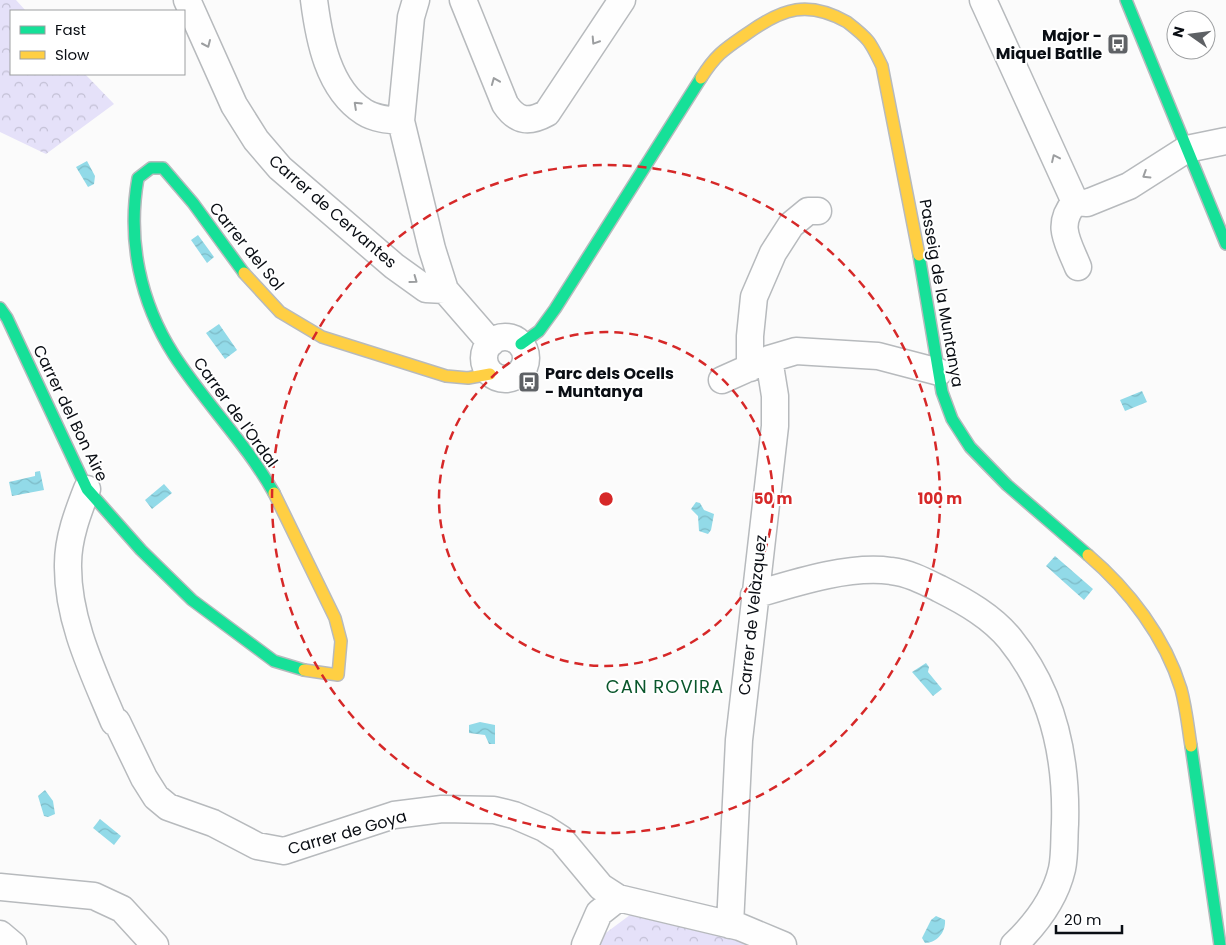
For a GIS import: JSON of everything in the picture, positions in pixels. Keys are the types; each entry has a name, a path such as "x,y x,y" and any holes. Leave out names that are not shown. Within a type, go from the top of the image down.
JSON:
{"street":[{"name":"Carrer de Cervantes","path":"187,0 234,105 256,140 280,168 394,266 426,289 445,290"},
{"path":"314,0 319,37 329,65 344,93 365,112 383,119 402,121"},
{"path":"416,0 411,17 402,121 430,240 445,290 490,342"},
{"path":"463,0 505,104 512,114 530,120 547,113 622,0"},
{"path":"983,0 1075,202"},
{"path":"1126,0 1226,244"},
{"name":"Passeig de la Muntanya","path":"521,344 539,331 555,309 715,56 774,14 796,6 818,6 832,10 870,40 882,66 910,203 942,392 952,419 970,447 1007,485 1057,527 1136,603 1168,654 1181,690 1192,745 1220,945"},
{"path":"1075,202 1087,203 1129,186 1187,150 1226,141"},
{"name":"Carrer del Sol","path":"151,168 163,168 182,188 256,288 281,313 308,330 350,348 441,375 462,380 477,379 490,374"},
{"name":"Carrer de l'Ordal","path":"151,168 138,178 133,197 134,240 139,270 151,308 174,354 245,446 278,500 319,582 341,638 338,675"},
{"path":"1075,202 1067,211 1064,220 1064,232 1078,267"},
{"name":"Carrer de Velàzquez","path":"730,925 739,740 754,595 775,426 775,396 750,336 754,297 773,253 791,226 808,211 818,211"},
{"name":"Carrer del Bon Aire","path":"0,308 7,318 87,489 141,550 192,600 274,661 309,671 338,675"},
{"path":"506,336 521,344 525,351 526,361 522,371 507,378 490,374 485,367 484,358 490,342 506,336"},
{"path":"722,380 796,350 878,356 939,372"},
{"name":"Carrer de Goya","path":"87,489 71,540 68,563 71,596 78,632 114,722 117,722 144,778 156,798 168,807 213,824 257,846 284,852 394,814 442,809 494,810 514,815 544,828 561,839 601,887 618,898 730,925 783,945"},
{"path":"754,595 786,585 841,573 864,570 890,570 910,575 947,593 995,623 1010,639 1039,684 1052,716 1061,748 1065,810 1062,869 1047,907 1031,928 1014,945"},
{"path":"0,887 94,896 122,908 156,945"},
{"path":"585,945 599,913 618,898"},
{"path":"0,934 13,945"}],"green space":[{"path":"0,0 16,0 25,10 10,10 10,75 86,75 114,104 46,154 0,132"},
{"path":"638,909 770,945 597,945 599,938"}],"water":[{"path":"87,161 95,176 94,184 88,187 76,167"},
{"path":"198,235 214,257 207,263 191,240"},
{"path":"219,324 237,350 225,359 206,333"},
{"path":"1142,391 1147,402 1125,411 1120,400"},
{"path":"40,471 44,490 12,496 9,482 35,476 35,472"},
{"path":"164,484 172,493 152,509 145,500"},
{"path":"696,502 700,503 704,510 714,514 711,530 708,534 699,531 698,516 691,509"},
{"path":"1055,556 1093,589 1084,600 1046,566"},
{"path":"926,663 929,667 928,672 942,689 933,696 912,672"},
{"path":"480,722 495,725 495,744 489,744 485,735 469,733 469,725"},
{"path":"45,790 53,801 55,814 48,817 44,816 38,796"},
{"path":"100,819 121,836 114,845 93,828"},
{"path":"936,916 945,920 944,929 937,939 925,943 922,938 931,920"}],"traffic: fast":[{"path":"1126,0 1226,244"},
{"path":"521,344 539,331 555,309 701,78"},
{"path":"244,273 193,203 163,168 151,168 138,178 134,224 136,247 139,270 152,314 162,335 186,373 251,457 274,493"},
{"path":"919,255 942,392 952,419 970,447 1007,485 1088,555"},
{"path":"0,308 7,318 87,489 141,550 192,600 274,661 304,670"},
{"path":"1191,746 1220,945"}],"traffic: slow":[{"path":"701,78 717,57 727,48 761,24 784,13 808,9 833,15 847,22 865,37 875,51 882,66 919,255"},
{"path":"244,273 280,312 322,337 446,376 468,378 490,374"},
{"path":"274,493 335,618 341,641 338,675 304,670"},
{"path":"1088,555 1118,583 1131,599 1144,616 1165,651 1181,689 1191,746"}],"place":[{"name":"Major - Miquel Batlle","path":"1118,44"},
{"name":"Parc dels Ocells - Muntanya","path":"529,382"}],"district":[{"name":"CAN ROVIRA","path":"665,687"}]}
